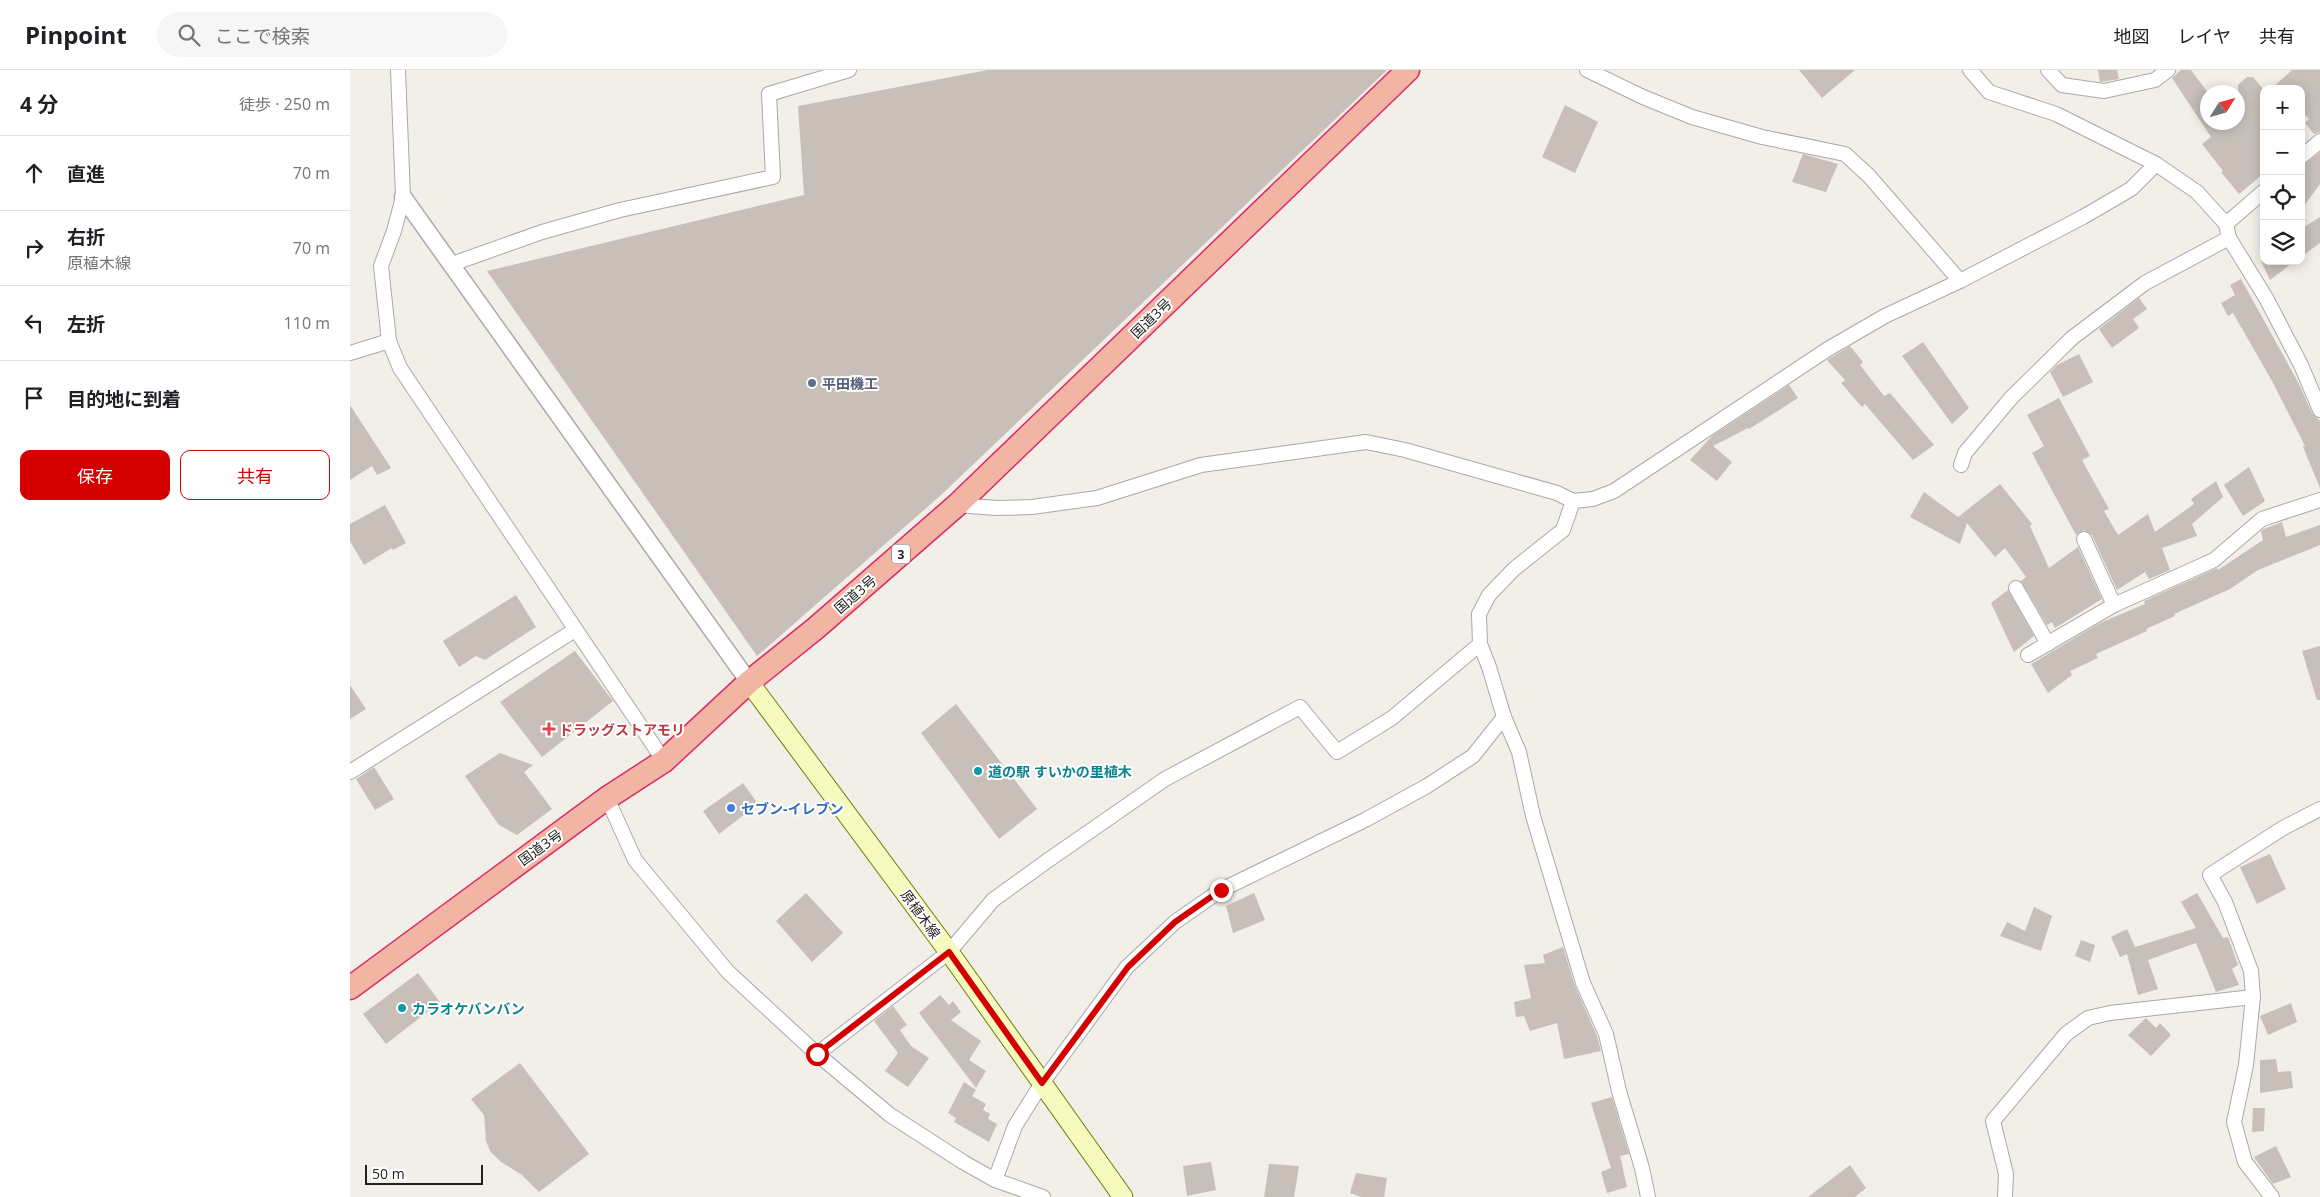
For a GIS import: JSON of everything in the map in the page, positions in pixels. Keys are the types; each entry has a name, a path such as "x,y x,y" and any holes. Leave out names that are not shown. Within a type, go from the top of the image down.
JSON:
{"highway":[{"name":"国道3号","path":"350,988 607,798 664,761 750,682 816,628 957,505 1408,70"}],"main road":[{"name":"原植木線","path":"750,682 949,952 1123,1197"}],"street":[{"path":"398,70 404,197 381,266 389,341 400,368 574,630 664,761"},
{"path":"452,264 542,232 620,210 773,177 768,94 849,70"},
{"path":"1587,70 1643,97 1692,117 1762,137 1845,154 1869,176 1960,281"},
{"path":"1970,70 1989,92 2056,114 2156,164 2197,192 2226,224 2229,238 2266,298 2300,365 2320,410"},
{"path":"2048,70 2062,85 2104,91 2155,80 2168,70"},
{"path":"2305,154 2320,141"},
{"path":"957,505 996,508 1032,507 1097,498 1201,465 1366,442 1405,450 1557,493 1573,501 1593,499 1614,491 1828,349 1885,316 1960,281 2083,217 2131,189 2156,164"},
{"path":"2226,224 2260,194"},
{"path":"404,197 750,682"},
{"path":"1961,465 1965,453 2011,398 2072,338 2145,283 2229,238"},
{"path":"350,353 389,341"},
{"path":"2028,655 2114,605 2214,560 2262,520 2320,500"},
{"path":"1573,501 1563,530 1514,569 1489,595 1480,614 1480,644 1504,717 1519,752 1533,816 1583,983 1606,1034 1619,1091 1642,1168 1648,1197"},
{"path":"2084,539 2114,605"},
{"path":"2016,588 2048,644"},
{"path":"350,772 574,630"},
{"path":"817,1054 949,952 994,900 1165,779 1300,707 1337,752 1392,718 1480,644"},
{"path":"995,1180 1015,1126 1042,1083 1128,967 1175,922 1221,890 1365,820 1427,786 1473,756 1504,717"},
{"path":"607,798 635,860 728,972 817,1054 890,1116 995,1180 1043,1197"},
{"path":"2272,1197 2245,1162 2234,1122 2246,1065 2253,997 2251,971 2225,902 2210,875 2283,828 2320,809"},
{"path":"2005,1197 2006,1174 1993,1120 2066,1034 2088,1018 2110,1013 2253,997"}],"building":[{"name":"平田機工","path":"988,70 1387,70 940,496 757,656 487,271 804,195 798,106"},
{"path":"1799,70 1855,70 1822,98"},
{"path":"2098,70 2117,70 2119,79 2100,82"},
{"path":"2181,70 2191,70 2202,85 2200,85 2200,120 2172,78"},
{"path":"2292,70 2320,70 2320,132 2314,134 2305,123 2309,119 2305,115 2305,85 2275,85"},
{"path":"2247,77 2253,77 2260,85 2260,176 2239,194 2202,144 2211,137 2206,130 2245,130 2245,85 2238,85"},
{"path":"1565,105 1598,122 1575,173 1542,157"},
{"path":"2320,152 2320,184 2305,205 2305,175 2305,164"},
{"path":"1803,154 1838,164 1826,192 1792,182"},
{"path":"2320,217 2320,243 2305,254 2305,226"},
{"path":"2263,265 2290,265 2270,280"},
{"path":"2241,279 2299,384 2312,413 2320,421 2320,488 2303,447 2305,446 2272,381 2233,313 2228,316 2221,303 2235,295 2230,285"},
{"path":"2139,298 2147,309 2133,319 2139,328 2112,348 2099,329"},
{"path":"1923,342 1969,408 1952,424 1902,356"},
{"path":"1850,346 1863,362 1860,365 1884,396 1890,393 1934,445 1913,460 1865,404 1862,407 1841,383 1845,380 1827,360"},
{"path":"2079,354 2093,382 2063,397 2050,372 2057,365"},
{"path":"1789,385 1798,398 1749,429 1713,446 1732,462 1717,481 1690,460 1712,436"},
{"path":"2059,398 2090,456 2082,460 2109,509 2104,511 2118,535 2148,514 2155,532 2194,504 2191,499 2216,481 2223,497 2192,524 2197,536 2162,548 2170,570 2149,579 2145,572 2117,590 2092,535 2084,530 2076,535 2032,453 2044,446 2027,415"},
{"path":"350,405 391,468 377,475 372,466 350,480"},
{"path":"2249,467 2265,501 2243,516 2224,485"},
{"path":"2000,484 2032,524 2030,526 2049,568 2078,547 2102,599 2055,628 2052,622 2047,625 2021,581 2026,577 2005,548 1995,557 1967,523 1960,544 1910,517 1924,492 1958,517"},
{"path":"385,505 406,543 393,550 392,548 364,565 350,541 350,524"},
{"path":"2282,522 2286,537 2320,525 2320,545 2258,570 2230,589 2174,614 2175,616 2146,629 2147,631 2096,654 2098,658 2070,671 2072,675 2048,693 2031,664 2100,623 2145,604 2144,601 2217,568 2218,570 2263,540 2261,531"},
{"path":"2008,590 2034,636 2014,652 1991,603"},
{"path":"516,595 536,627 485,660 476,656 459,667 443,641"},
{"path":"2320,646 2320,700 2317,700 2302,651"},
{"name":"ドラッグストアモリ","path":"575,651 613,701 542,757 500,702"},
{"path":"350,685 366,709 350,719"},
{"name":"道の駅 すいかの里植木","path":"956,704 1037,809 999,839 921,733"},
{"path":"500,753 533,765 524,772 552,809 517,835 499,825 465,776"},
{"path":"374,767 394,799 375,810 356,779"},
{"name":"セブン-イレブン","path":"743,783 758,804 719,834 703,811"},
{"path":"2270,854 2286,889 2257,904 2240,867"},
{"path":"806,893 843,933 812,962 776,921"},
{"path":"1254,893 1265,920 1233,933 1226,906"},
{"path":"2197,893 2223,938 2228,937 2238,965 2232,969 2239,985 2216,992 2196,943 2148,960 2158,989 2138,995 2127,954 2120,957 2111,937 2127,929 2135,947 2196,928 2181,902"},
{"path":"2034,907 2052,916 2041,951 2000,936 2007,922 2025,931"},
{"path":"2081,940 2095,945 2090,962 2075,956"},
{"path":"1563,947 1575,986 1597,1036 1601,1051 1564,1059 1557,1023 1530,1031 1524,1016 1516,1017 1514,1002 1531,998 1524,965 1545,963 1543,955"},
{"name":"カラオケバンバン","path":"418,973 440,1002 386,1044 363,1014"},
{"path":"940,995 949,1005 953,1001 961,1012 951,1020 981,1041 969,1060 986,1071 976,1088 919,1013"},
{"path":"2291,1003 2297,1022 2268,1035 2260,1016"},
{"path":"893,1006 907,1025 900,1030 911,1046 929,1058 908,1087 885,1071 898,1053 874,1021"},
{"path":"2146,1018 2156,1028 2160,1023 2171,1035 2151,1056 2128,1035"},
{"path":"2276,1059 2278,1072 2291,1071 2293,1088 2260,1093 2260,1060"},
{"path":"520,1063 589,1154 539,1192 522,1175 501,1162 490,1151 486,1141 484,1115 471,1099"},
{"path":"964,1082 976,1090 972,1096 986,1104 983,1110 990,1114 988,1119 997,1124 989,1142 954,1122 956,1118 948,1113"},
{"path":"1612,1097 1629,1154 1620,1156 1627,1187 1607,1193 1601,1172 1611,1168 1591,1103"},
{"path":"2253,1108 2265,1108 2264,1131 2252,1132"},
{"path":"2276,1146 2291,1177 2273,1184 2254,1157"},
{"path":"1211,1162 1216,1190 1187,1196 1183,1166"},
{"path":"1269,1164 1299,1166 1294,1197 1264,1197"},
{"path":"1850,1165 1866,1188 1855,1197 1808,1197"},
{"path":"1356,1173 1387,1178 1384,1197 1361,1197 1350,1193"}],"place":[{"name":"平田機工","path":"812,383"},
{"name":"ドラッグストアモリ","path":"549,729"},
{"name":"道の駅 すいかの里植木","path":"978,771"},
{"name":"セブン-イレブン","path":"731,808"},
{"name":"カラオケバンバン","path":"402,1008"}],"route":[{"path":"817,1054 949,952 1042,1083 1128,967 1175,922 1221,890"}]}
